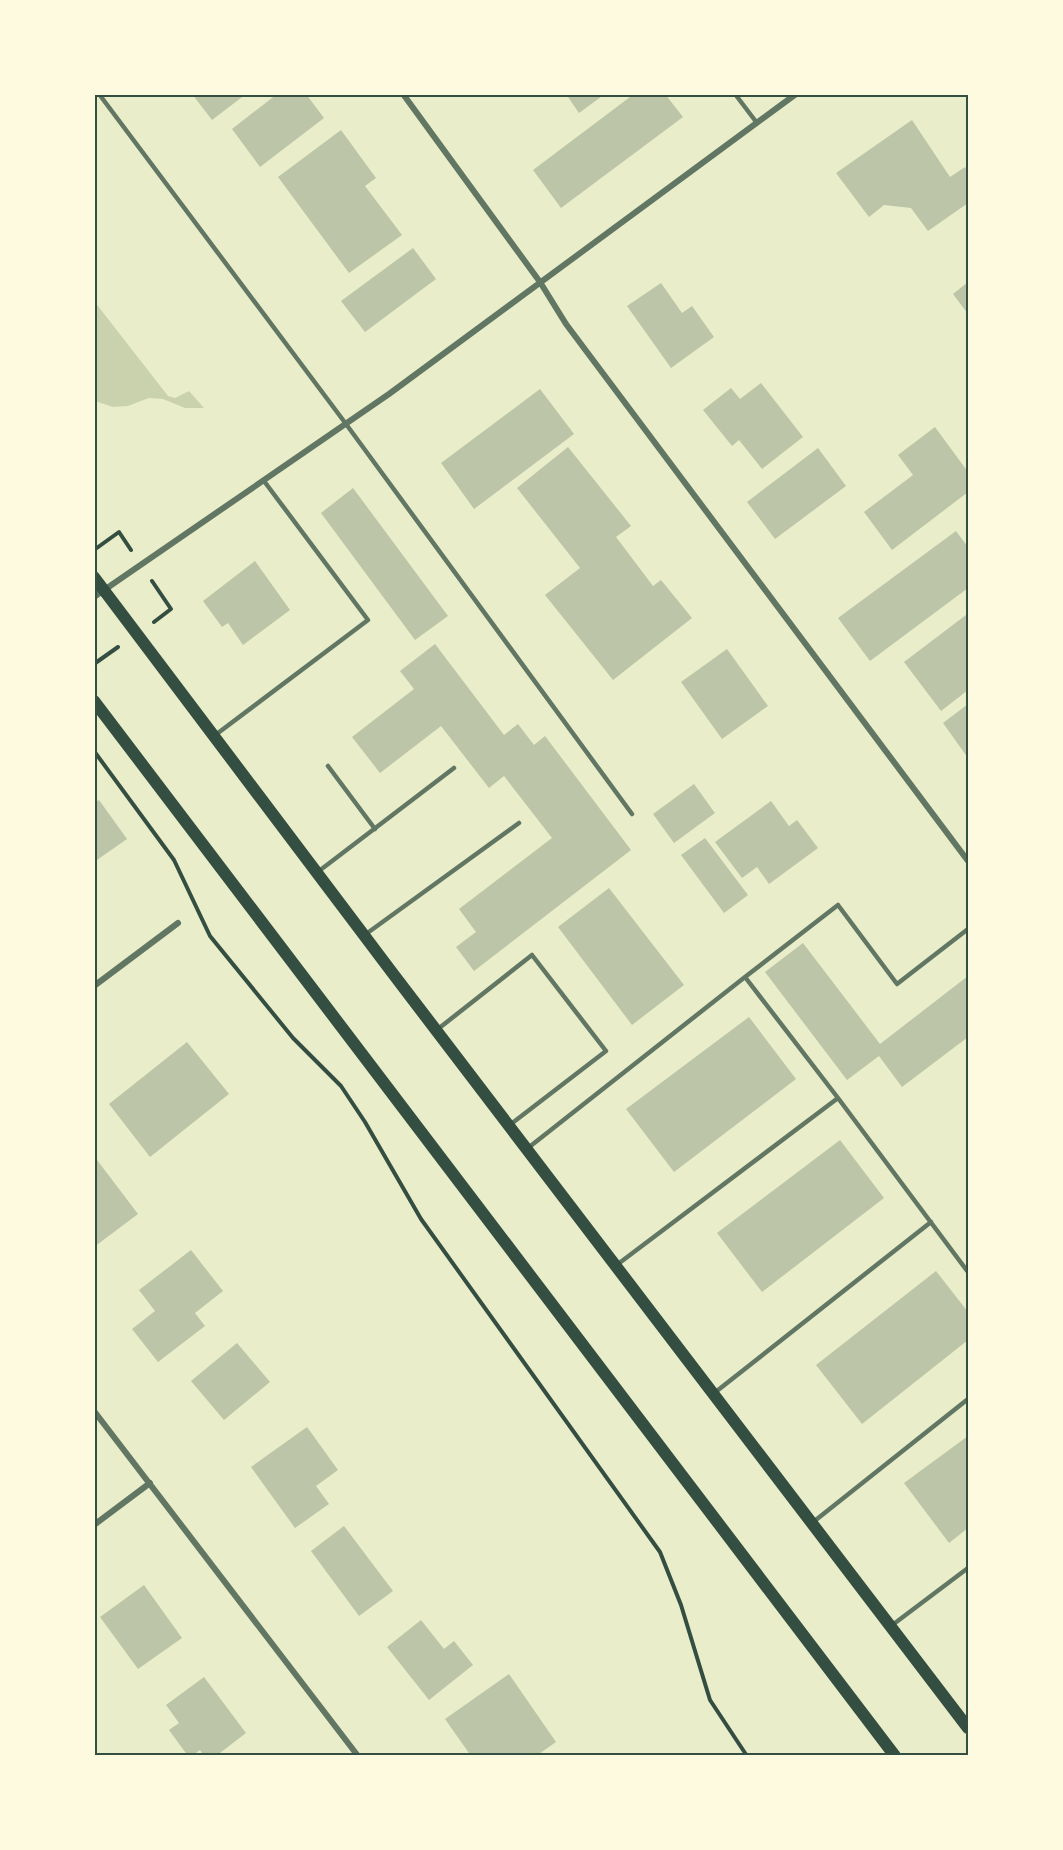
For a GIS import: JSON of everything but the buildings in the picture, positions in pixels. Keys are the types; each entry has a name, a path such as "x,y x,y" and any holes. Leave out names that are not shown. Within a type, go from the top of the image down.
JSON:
{"main road":[{"path":"94,577 99,593 214,736 969,1728"},
{"path":"94,701 895,1755"}],"street":[{"path":"403,94 540,282 566,324 969,861"},
{"path":"99,593 346,424 796,94"},
{"path":"94,986 178,923"},
{"path":"94,1411 358,1755"},
{"path":"94,1525 150,1484"}],"lane":[{"path":"99,94 346,424 632,813"},
{"path":"735,94 757,123"},
{"path":"214,736 368,620 264,481"},
{"path":"328,766 375,829"},
{"path":"316,872 454,768"},
{"path":"364,936 519,823"},
{"path":"527,1149 838,905 897,984 969,929"},
{"path":"436,1030 532,955 606,1051 508,1125"},
{"path":"745,977 969,1272"},
{"path":"616,1266 838,1098"},
{"path":"713,1394 932,1222"},
{"path":"812,1523 969,1399"},
{"path":"891,1626 969,1568"}],"path":[{"path":"94,550 119,532"},
{"path":"94,751 174,860 210,936 292,1038 341,1086 365,1122 421,1219 660,1552 681,1605 710,1700 747,1755"}],"green space":[{"path":"94,301 168,396 175,398 189,391 204,408 185,408 163,399 149,398 128,406 113,407 95,401"}]}
